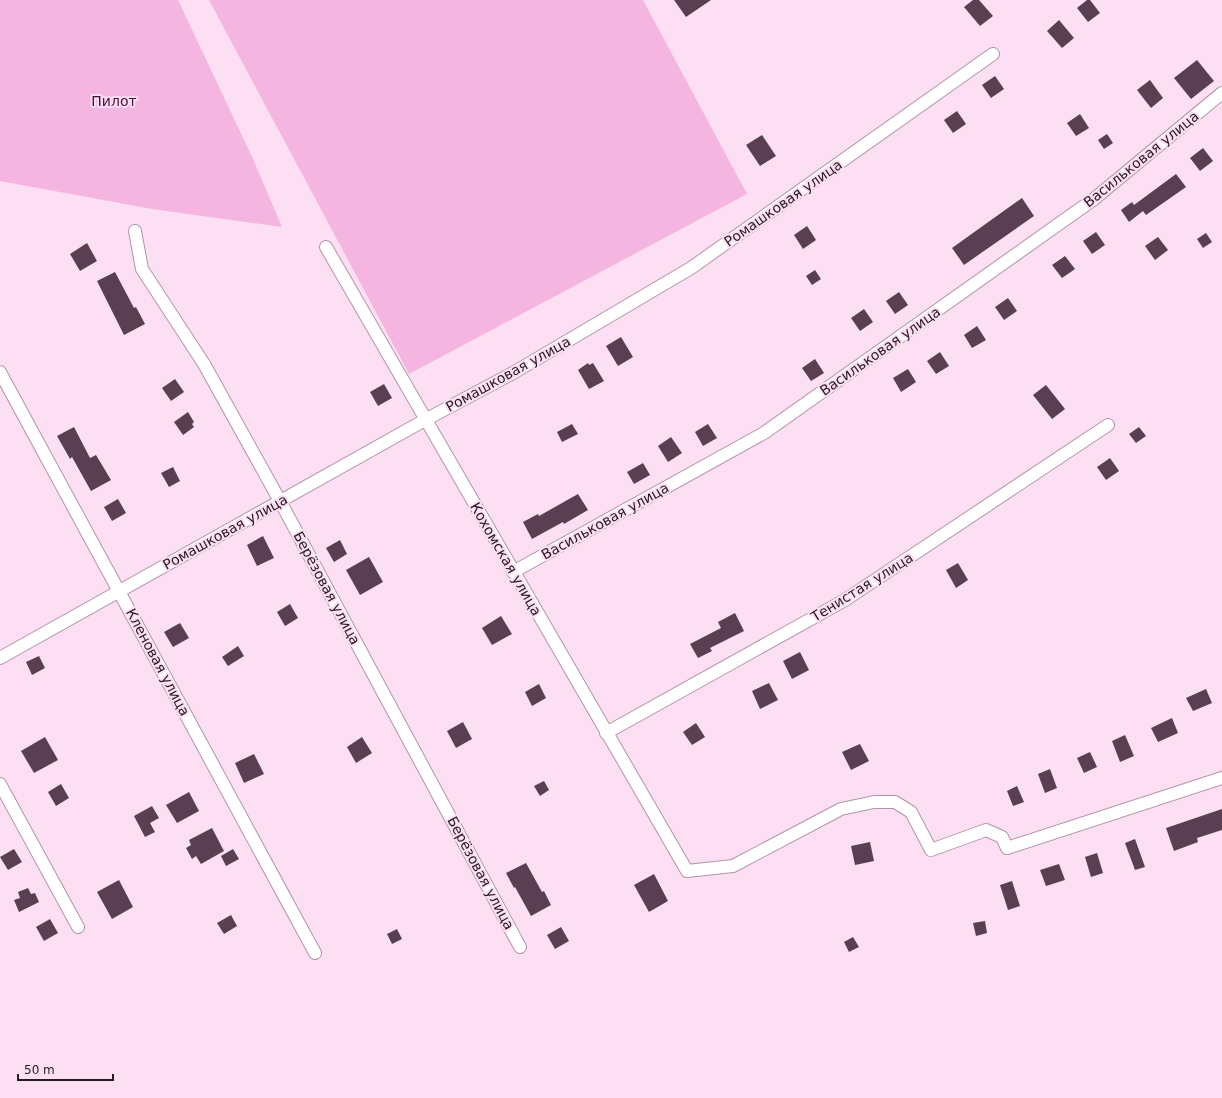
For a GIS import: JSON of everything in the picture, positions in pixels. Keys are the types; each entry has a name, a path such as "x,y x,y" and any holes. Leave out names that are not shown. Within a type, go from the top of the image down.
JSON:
{"street":[{"name":"Ромашковая улица","path":"0,658 424,420 513,373 691,268 993,54"},
{"name":"Васильковая улица","path":"513,572 764,433 1094,199 1222,92"},
{"name":"Берёзовая улица","path":"135,231 142,269 204,364 280,501 520,947"},
{"name":"Кохомская улица","path":"326,248 424,420 687,871 733,866 841,809 874,802 895,802 911,812 931,850 986,830 1002,837 1007,848 1222,778"},
{"name":"Кленовая улица","path":"0,372 315,953"},
{"name":"Тенистая улица","path":"606,733 845,600 1108,425"},
{"path":"0,784 78,927"}],"green space":[{"name":"Пилот","path":"0,0 178,0 253,159 282,227 152,209 0,181"},
{"path":"209,0 643,0 747,194 409,374"}],"building":[{"path":"674,0 711,0 686,17"},
{"path":"973,0 979,0 993,16 980,26 964,7"},
{"path":"1087,0 1090,0 1100,13 1088,22 1077,8"},
{"path":"1059,20 1074,38 1062,48 1047,31"},
{"path":"1197,60 1214,81 1191,99 1174,78"},
{"path":"995,76 1004,89 991,98 982,85"},
{"path":"1150,80 1163,98 1151,108 1137,90"},
{"path":"957,111 966,124 953,133 944,120"},
{"path":"1080,114 1089,128 1076,136 1067,123"},
{"path":"1107,134 1113,143 1104,149 1098,140"},
{"path":"762,135 776,156 760,166 746,145"},
{"path":"1203,148 1213,161 1200,171 1190,158"},
{"path":"1176,174 1186,187 1146,215 1143,211 1129,222 1121,210 1132,202 1134,205"},
{"path":"1022,198 1034,216 964,265 952,248"},
{"path":"807,226 816,240 803,249 794,235"},
{"path":"1096,232 1105,245 1092,254 1083,241"},
{"path":"1206,233 1212,242 1203,248 1197,239"},
{"path":"1158,237 1168,250 1155,260 1145,246"},
{"path":"87,243 97,261 80,271 70,254"},
{"path":"1065,256 1075,269 1062,278 1052,265"},
{"path":"815,270 821,279 812,285 806,276"},
{"path":"115,272 134,308 136,307 145,324 124,335 97,281"},
{"path":"899,292 908,305 895,314 886,301"},
{"path":"1008,298 1017,311 1004,320 995,307"},
{"path":"864,309 873,322 860,331 851,318"},
{"path":"977,326 986,340 972,348 964,335"},
{"path":"621,337 633,357 618,366 606,346"},
{"path":"940,352 949,366 936,374 927,361"},
{"path":"815,359 824,373 811,381 802,368"},
{"path":"588,363 589,365 593,363 604,381 589,389 578,370"},
{"path":"908,369 916,382 901,392 893,378"},
{"path":"175,379 184,392 171,401 162,388"},
{"path":"384,384 392,398 378,406 370,392"},
{"path":"1046,385 1065,409 1052,419 1033,395"},
{"path":"188,412 194,422 192,424 194,427 183,435 174,422"},
{"path":"572,424 578,434 562,442 557,432"},
{"path":"708,424 717,438 703,446 695,432"},
{"path":"74,427 90,458 96,455 111,480 91,491 72,457 70,459 57,436"},
{"path":"1139,427 1146,436 1136,443 1129,434"},
{"path":"671,437 682,453 668,462 658,446"},
{"path":"1110,458 1119,471 1106,480 1097,467"},
{"path":"643,463 650,475 634,484 627,472"},
{"path":"173,467 180,481 169,487 161,473"},
{"path":"578,494 588,510 564,524 563,522 532,539 523,522 538,514 539,516"},
{"path":"118,499 126,513 112,521 104,507"},
{"path":"263,536 274,558 257,566 247,545"},
{"path":"340,540 347,554 334,562 326,548"},
{"path":"369,557 383,582 360,595 346,570"},
{"path":"958,563 968,580 956,588 946,570"},
{"path":"290,604 298,618 285,626 277,612"},
{"path":"735,613 744,631 710,648 712,651 698,658 690,644 721,628 718,622"},
{"path":"501,616 512,634 492,645 482,628"},
{"path":"180,623 189,638 173,647 164,632"},
{"path":"238,646 244,656 228,666 222,657"},
{"path":"800,652 809,670 792,679 783,661"},
{"path":"39,656 45,668 32,675 26,662"},
{"path":"769,683 778,700 760,709 752,691"},
{"path":"539,684 546,698 532,706 525,692"},
{"path":"1206,689 1212,703 1193,711 1186,698"},
{"path":"1172,718 1178,733 1158,742 1151,728"},
{"path":"463,722 472,739 456,748 447,731"},
{"path":"696,723 705,737 692,745 683,732"},
{"path":"1125,735 1134,756 1120,762 1112,741"},
{"path":"45,737 58,760 34,773 21,751"},
{"path":"362,737 372,753 356,763 347,747"},
{"path":"860,744 869,761 851,770 842,752"},
{"path":"1090,752 1097,767 1084,773 1077,758"},
{"path":"254,754 264,774 244,783 235,763"},
{"path":"1050,769 1057,788 1045,793 1038,774"},
{"path":"544,781 549,790 540,796 534,786"},
{"path":"61,784 69,798 56,806 48,792"},
{"path":"1017,786 1024,802 1013,806 1007,791"},
{"path":"189,792 199,811 177,823 166,805"},
{"path":"152,806 159,818 150,823 155,832 145,837 134,816"},
{"path":"1222,809 1222,830 1197,838 1198,842 1174,851 1166,828"},
{"path":"212,828 224,851 201,864 196,856 192,859 186,848 191,845 189,840"},
{"path":"1135,839 1145,867 1135,870 1125,843"},
{"path":"870,842 874,861 855,865 851,846"},
{"path":"14,849 22,862 8,870 0,857"},
{"path":"233,849 239,859 226,866 221,856"},
{"path":"1097,853 1103,873 1091,877 1085,857"},
{"path":"526,863 551,905 531,916 506,873"},
{"path":"1059,864 1065,880 1046,886 1040,870"},
{"path":"654,874 668,901 649,912 634,885"},
{"path":"119,880 133,907 112,919 97,892"},
{"path":"1012,881 1020,906 1008,910 1000,885"},
{"path":"28,888 31,894 35,893 39,902 19,912 14,900 20,898 18,892"},
{"path":"231,915 237,926 224,934 217,923"},
{"path":"50,919 58,933 44,941 36,927"},
{"path":"985,921 987,933 976,936 973,923"},
{"path":"561,927 569,941 555,949 547,935"},
{"path":"397,929 402,939 392,944 387,934"},
{"path":"853,937 859,947 849,952 844,942"}]}
